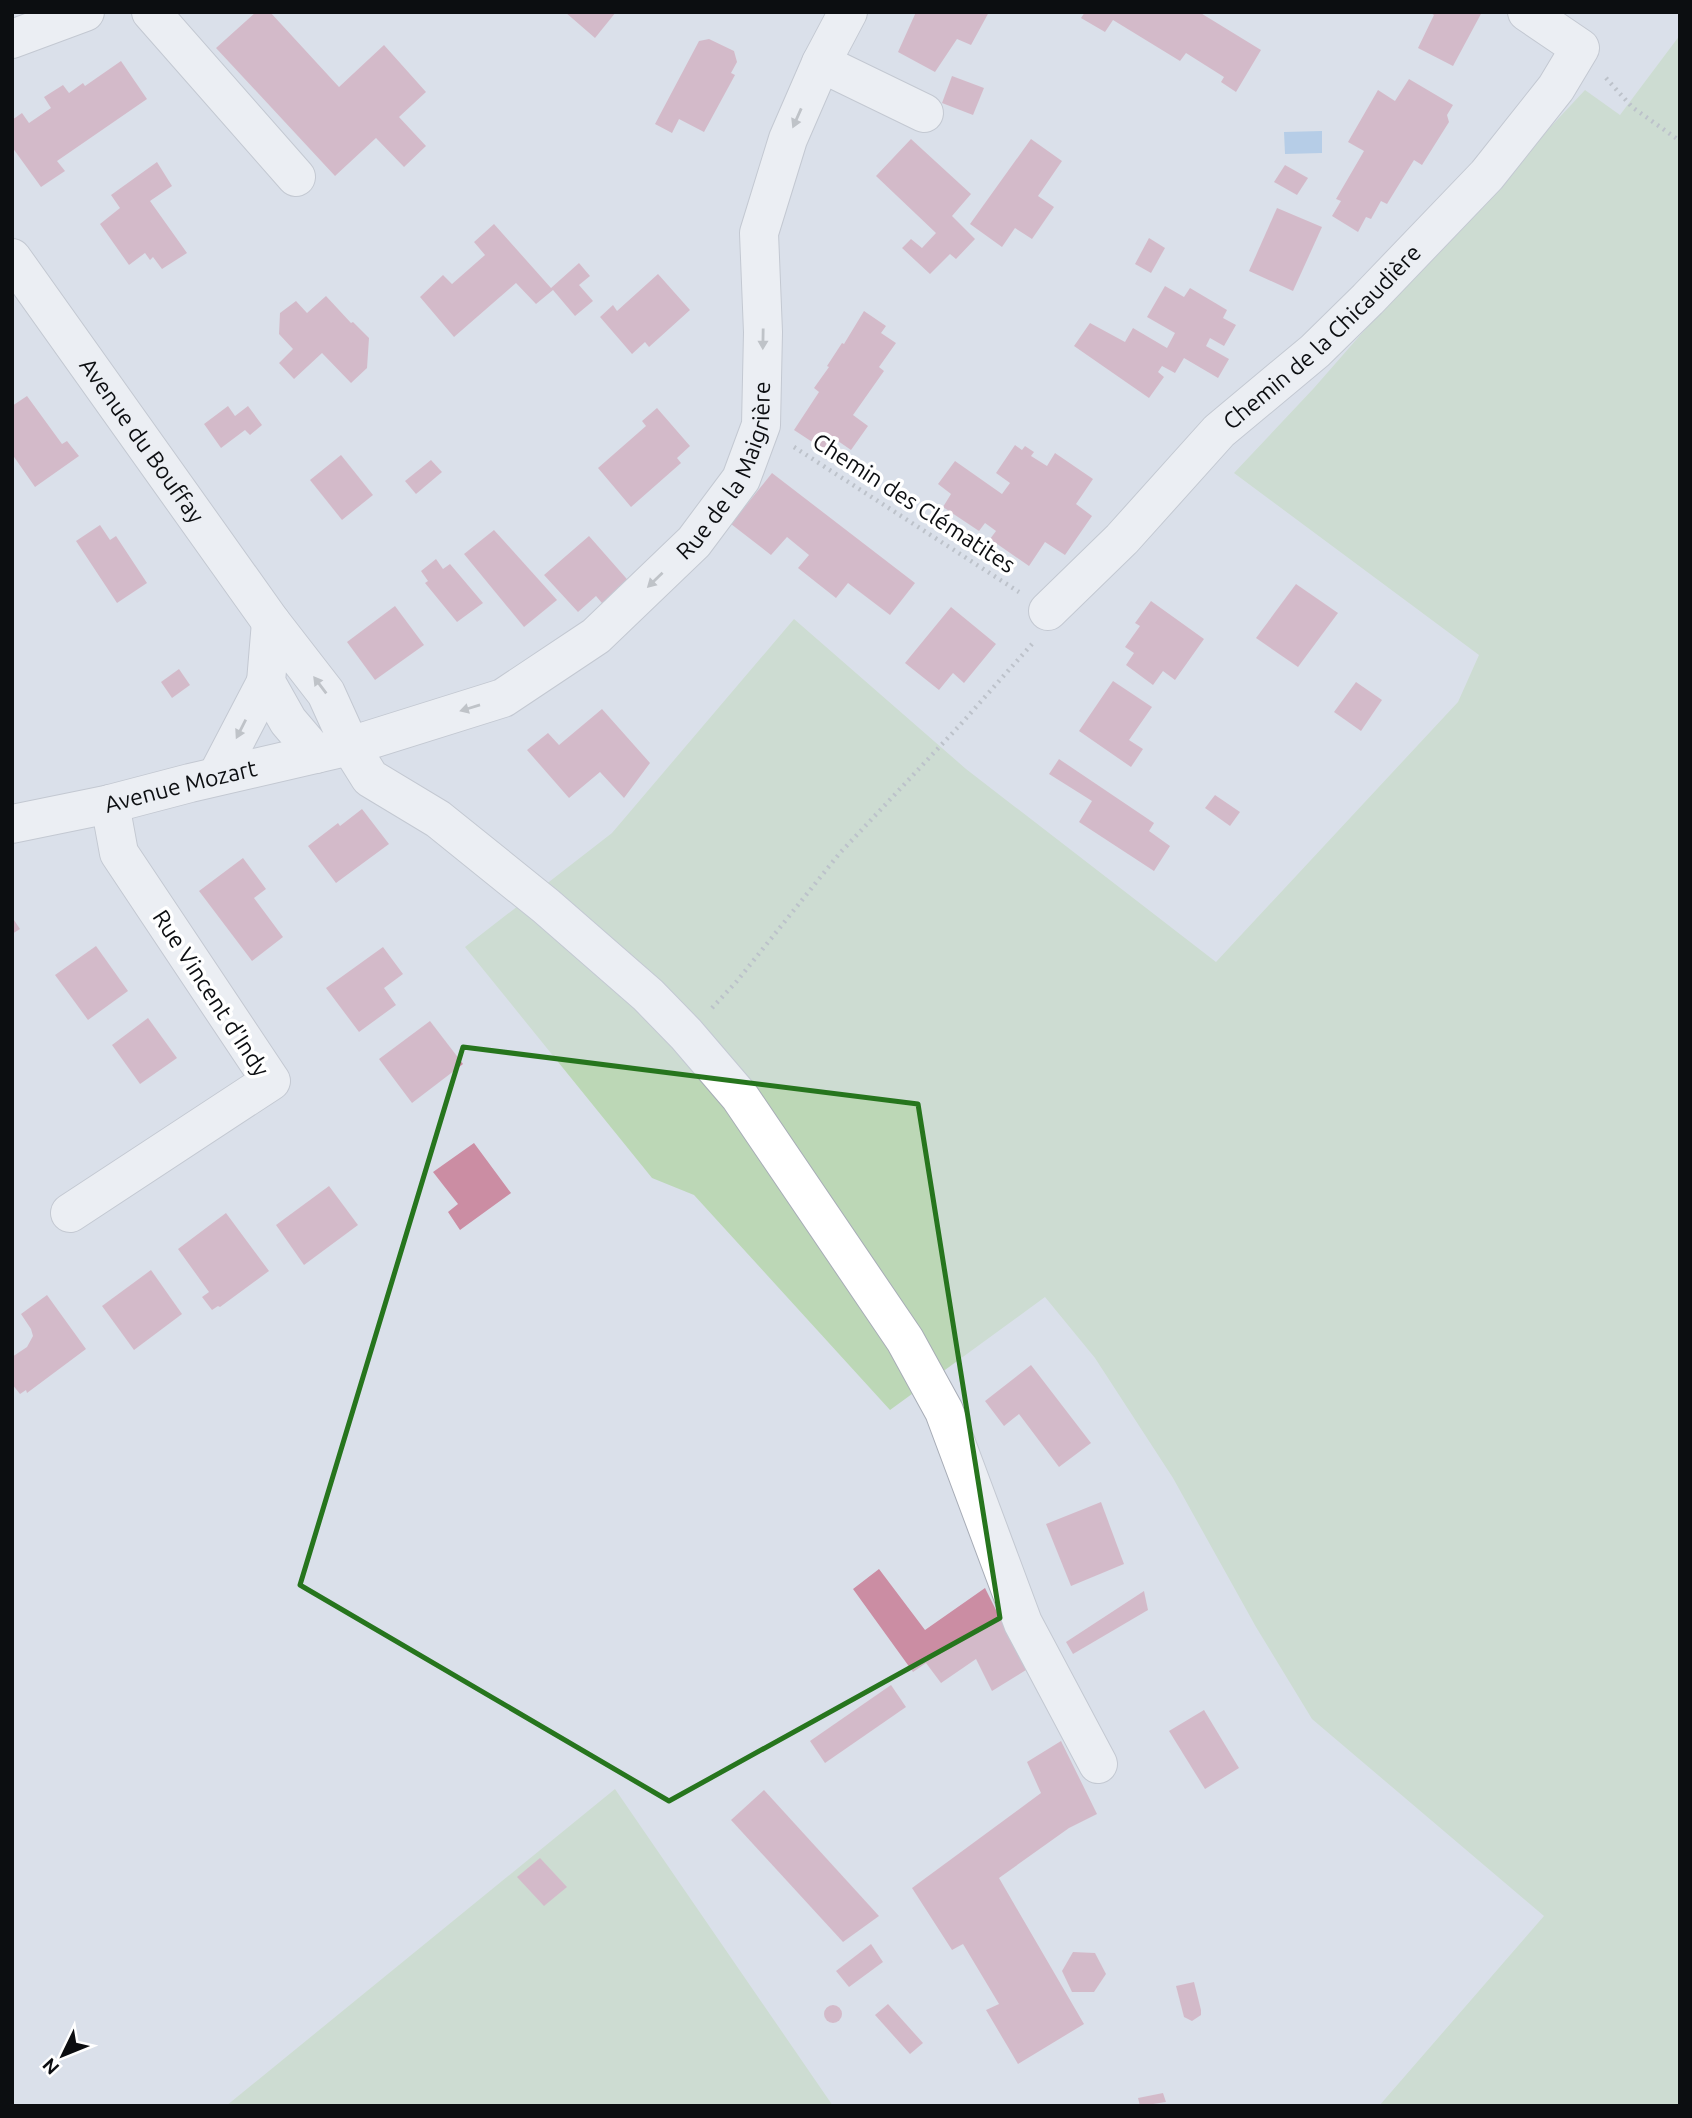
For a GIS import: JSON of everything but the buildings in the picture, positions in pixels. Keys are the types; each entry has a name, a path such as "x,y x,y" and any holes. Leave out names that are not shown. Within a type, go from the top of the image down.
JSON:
{"street":[{"path":"12,39 85,12"},
{"path":"151,12 296,177"},
{"name":"Rue de la Maigrière","path":"333,750 503,698 596,636 694,542 741,479 761,425 763,332 759,233 788,139 821,63 848,12"},
{"path":"1527,12 1580,48"},
{"name":"Chemin de la Chicaudière","path":"1048,611 1122,539 1219,431 1314,351 1487,175 1556,88 1580,48"},
{"path":"821,63 924,113"},
{"name":"Avenue du Bouffay","path":"12,258 271,622 326,693 333,750"},
{"path":"217,776 266,682 271,622"},
{"path":"266,682 288,721 370,778 438,819 536,897 649,995 687,1034 740,1097 905,1340 944,1411 1024,1623 1098,1764"},
{"name":"Avenue Mozart","path":"12,824 110,804 333,750"},
{"name":"Rue Vincent d'Indy","path":"70,1213 271,1081 119,853 110,804"}],"path":[{"path":"1580,48 1632,107 1680,141"},
{"name":"Chemin des Clématites","path":"761,425 1048,611"},
{"path":"687,1034 737,981 839,854 1030,647 1048,611"}],"highlighted area":[{"path":"463,1047 918,1104 1000,1618 669,1801 300,1585"}],"green space":[{"path":"1680,35 1680,2106 1379,2106 1544,1916 1312,1719 1256,1627 1173,1478 1095,1358 1045,1297 890,1410 694,1195 652,1178 465,947 612,833 794,619 966,769 1216,962 1458,702 1479,655 1234,473 1314,388 1425,261 1585,90 1620,115"},
{"path":"615,1789 833,2106 226,2106"}],"water":[{"path":"1322,131 1322,153 1285,154 1284,132"}]}
